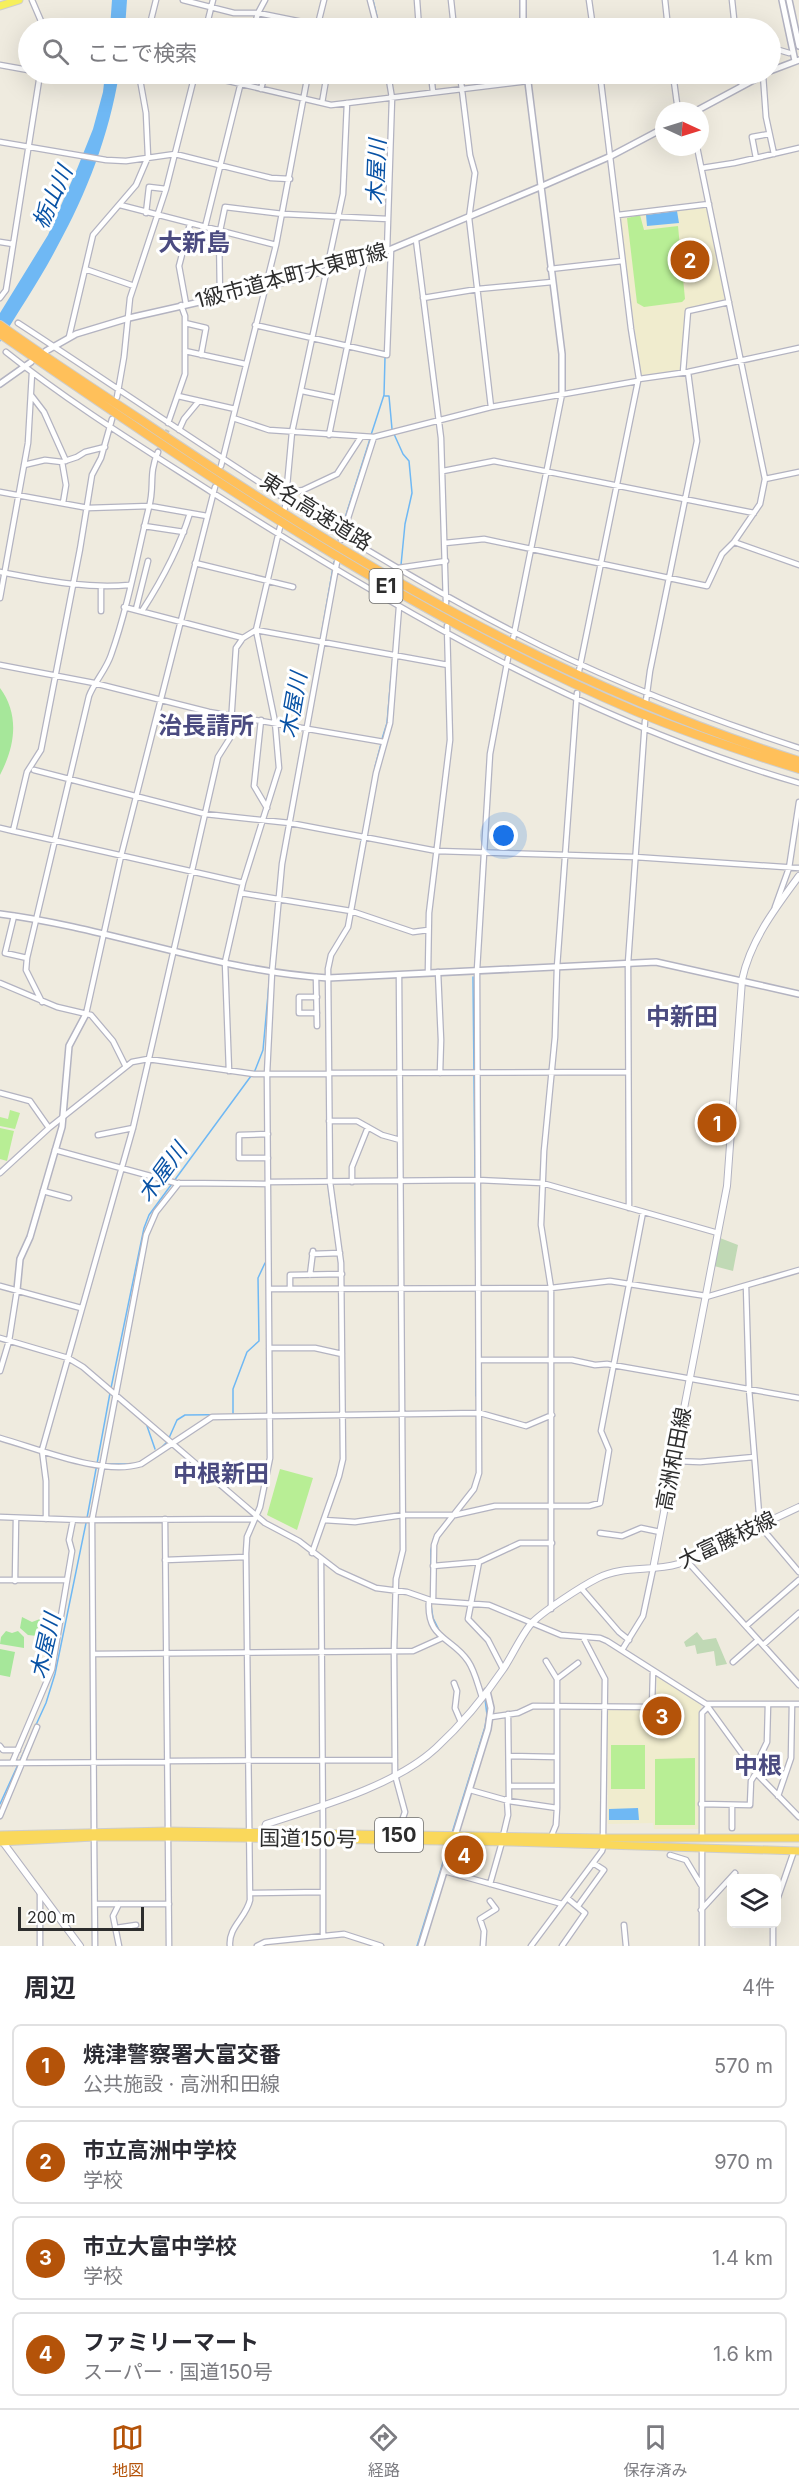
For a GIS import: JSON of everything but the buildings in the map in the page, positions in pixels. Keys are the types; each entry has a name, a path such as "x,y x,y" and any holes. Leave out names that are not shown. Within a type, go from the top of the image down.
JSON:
{"highway":[{"name":"東名高速道路","path":"0,325 5,335 143,433 286,526 451,622 570,682 634,711 799,769"},
{"name":"東名高速道路","path":"5,335 290,518 454,614 541,659 627,698 709,731 799,761"},
{"name":"国道150号","path":"250,1835 262,1833 323,1836 397,1835 455,1839"},
{"name":"国道150号","path":"1,1839 94,1834 604,1841 702,1836 799,1838"},
{"name":"国道150号","path":"502,1839 551,1837 702,1849 796,1851"}],"main road":[{"path":"0,6 19,0"},
{"name":"高洲和田線","path":"653,1569 729,1170 742,980 752,950 775,910 799,876"},
{"name":"大富藤枝線","path":"653,1569 666,1568 686,1560 799,1507"},
{"path":"262,1833 266,1824 322,1806 395,1775 430,1754 484,1694 503,1669 531,1623 581,1588 612,1572 653,1569"},
{"path":"1,1839 80,1946"}],"street":[{"path":"32,0 40,18"},
{"path":"152,18 156,0"},
{"path":"183,0 234,13 258,13 278,18"},
{"path":"208,18 213,0"},
{"path":"257,18 265,0"},
{"path":"320,18 324,0"},
{"path":"370,0 376,18"},
{"path":"417,0 418,18"},
{"path":"451,0 453,18"},
{"path":"523,0 523,18"},
{"path":"589,0 592,18"},
{"path":"665,0 667,18"},
{"path":"732,0 734,18"},
{"path":"781,67 797,61 782,0"},
{"path":"790,3 799,6"},
{"path":"790,3 799,46"},
{"path":"781,51 789,53"},
{"path":"0,65 18,68"},
{"path":"0,298 6,290 38,84"},
{"path":"69,337 93,235 136,185 148,157 147,120 141,84"},
{"path":"117,397 134,286 166,189 193,84"},
{"path":"205,227 241,84 304,100 347,104 503,84"},
{"path":"261,89 262,84"},
{"path":"222,463 276,245 306,84"},
{"path":"322,103 325,84"},
{"path":"255,325 346,347 386,354 392,98 390,84"},
{"path":"432,84 433,92"},
{"path":"461,84 470,155 475,172 469,218 491,407"},
{"path":"513,639 562,394 562,354 528,84"},
{"path":"579,671 639,380 601,84"},
{"path":"675,84 677,102"},
{"path":"709,104 746,84"},
{"path":"765,84 769,134 774,154"},
{"path":"285,508 292,432 344,185 347,104"},
{"name":"1級市道本町大東町線","path":"46,351 69,337 129,318 266,287 364,260 540,188 655,133"},
{"path":"756,158 752,137 769,134"},
{"path":"0,142 106,160 126,161 175,154 271,178 290,179"},
{"path":"702,168 799,148"},
{"path":"445,543 484,539 707,586 722,554 734,542 754,513 762,498 765,479 699,156"},
{"path":"146,213 149,188 166,189"},
{"path":"618,215 709,204"},
{"path":"120,205 276,245"},
{"path":"220,297 220,231 225,207 282,214 388,219"},
{"path":"168,425 185,374 185,323 179,266 190,224"},
{"path":"416,240 439,420 443,471 446,603"},
{"path":"0,242 13,244"},
{"path":"329,435 364,260"},
{"path":"550,269 622,261"},
{"path":"85,270 134,286"},
{"path":"423,298 478,289 552,282"},
{"path":"646,701 650,671 697,441 686,372 688,311 729,302"},
{"path":"18,323 168,425 179,430 222,463 340,536 446,596 514,632 647,694 799,748"},
{"path":"185,323 206,328 201,355"},
{"path":"233,418 269,430 372,437 491,407 686,372 799,348"},
{"path":"185,351 245,364"},
{"path":"6,352 32,373 214,490 277,535 399,608 507,665 644,728 799,783"},
{"path":"0,384 31,362"},
{"path":"0,598 2,572 24,465 32,373"},
{"path":"302,391 336,398"},
{"path":"31,395 44,412 64,462 66,485 63,503"},
{"path":"178,396 235,409"},
{"path":"179,430 184,419 199,401"},
{"path":"14,831 27,772 41,750 88,508 92,475 105,447 111,422"},
{"path":"287,493 303,490 337,474 361,437"},
{"path":"340,536 372,437"},
{"path":"24,465 45,460 64,462 77,458 85,452 105,447"},
{"path":"42,1002 26,970 27,958 68,778 94,683 111,657 124,607 150,506 150,473 157,455"},
{"path":"443,471 494,461 754,513"},
{"path":"765,479 799,472"},
{"path":"0,1371 9,1341 20,1259 30,1237 63,1118 69,1046 86,1014 121,855 214,490"},
{"path":"0,492 88,508 150,506 207,516"},
{"path":"142,611 168,570 190,513"},
{"path":"144,526 184,532"},
{"path":"229,1071 225,962 243,883 279,768 274,723 256,630 280,527"},
{"path":"734,542 799,565"},
{"path":"136,609 148,561"},
{"path":"398,568 446,561"},
{"path":"230,1946 229,1936 249,1906 250,1893 247,1537 269,1467 267,1074 270,971 288,823 333,568 337,562"},
{"path":"195,563 293,587"},
{"path":"2,572 72,586 101,588 129,585"},
{"path":"101,588 101,611"},
{"path":"124,607 243,638"},
{"path":"312,1553 342,1467 340,1275 328,1182 328,962 346,932 384,742 390,723 399,608"},
{"path":"428,972 428,930 450,740 447,626"},
{"path":"46,1519 46,1481 42,1450 133,1128 172,949 218,756 230,738 236,648 243,638 256,630 447,665"},
{"path":"421,1946 491,1718 484,1694 469,1663 442,1638 431,1621 431,1601 434,1545 437,1536 455,1515 477,1482 480,1413 477,970 490,754 508,658"},
{"path":"0,665 94,683 208,712 232,714 384,742"},
{"path":"551,1609 551,1288 541,1225 542,1183 552,1072 557,967 577,696"},
{"path":"261,720 254,786 267,808"},
{"path":"628,1208 628,963 645,721"},
{"path":"34,770 205,814 288,823 437,850 635,857 799,868"},
{"path":"775,910 789,868 799,802"},
{"path":"0,828 243,883"},
{"path":"241,893 277,901 351,911 413,932 428,930"},
{"path":"0,914 36,919 270,971 316,977 664,962 799,994"},
{"path":"14,916 5,953 27,958"},
{"path":"438,972 440,1073"},
{"path":"397,1835 405,1812 395,1775 394,1651 396,1579 403,1550 399,975"},
{"path":"316,977 317,1026"},
{"path":"0,983 42,1002 91,1015 113,1041 125,1065"},
{"path":"317,997 298,997 299,1013 317,1013"},
{"path":"0,1173 49,1128 125,1065 148,1059 254,1074 628,1072"},
{"path":"0,1093 30,1101 49,1128"},
{"path":"329,1122 357,1121 382,1135 400,1140"},
{"path":"352,1182 352,1167 368,1127"},
{"path":"98,1135 133,1128"},
{"path":"268,1134 239,1134 239,1158 268,1158"},
{"path":"55,1150 177,1183 478,1180 542,1183 718,1233"},
{"path":"95,1946 92,1520 146,1235 156,1212 177,1183"},
{"path":"43,1191 69,1198"},
{"path":"324,1520 355,1522 403,1515 455,1515 495,1506 589,1506 600,1503 609,1450 601,1431 643,1212"},
{"path":"310,1275 312,1253 338,1253"},
{"path":"268,1289 551,1288 610,1281 706,1296 799,1270"},
{"path":"290,1289 290,1275 340,1275"},
{"path":"0,1286 81,1308"},
{"path":"746,1286 748,1389 759,1526 799,1572"},
{"path":"0,1338 68,1358 83,1367 255,1517 299,1541 338,1571 376,1588 396,1590 431,1601 489,1605 561,1635 600,1638 622,1650 707,1705 755,1771 799,1817"},
{"path":"269,1348 315,1348 341,1354"},
{"path":"479,1360 572,1360 595,1365 614,1365 799,1398"},
{"path":"0,1438 101,1466 141,1464 212,1417 480,1413 522,1426 552,1415"},
{"path":"674,1461 700,1462 754,1457"},
{"path":"0,1517 92,1520 255,1517"},
{"path":"15,1581 16,1518"},
{"path":"165,1519 169,1946"},
{"path":"12,1763 52,1669 72,1551 69,1540 73,1520"},
{"path":"600,1533 622,1536 641,1528 660,1532"},
{"path":"433,1566 479,1562 520,1543 552,1543"},
{"path":"165,1560 246,1557"},
{"path":"321,1560 323,1936"},
{"path":"686,1560 799,1685"},
{"path":"479,1562 468,1619 488,1640 503,1669"},
{"path":"622,1650 630,1640 647,1606 653,1569"},
{"path":"0,1580 67,1580"},
{"path":"746,1626 799,1580"},
{"path":"581,1588 619,1632 630,1640"},
{"path":"762,1645 799,1613"},
{"path":"531,1946 593,1863 604,1841 605,1679 583,1637"},
{"path":"93,1654 413,1651 442,1638"},
{"path":"733,1662 758,1640"},
{"path":"546,1661 557,1679 557,1808 556,1825 551,1837"},
{"path":"557,1679 578,1663"},
{"path":"491,1718 533,1706 652,1707 653,1671"},
{"path":"454,1683 457,1691 455,1708 461,1722"},
{"path":"701,1804 750,1805 751,1781 767,1742 768,1704"},
{"path":"778,1796 791,1758 792,1704"},
{"path":"707,1705 799,1704"},
{"path":"702,1836 702,1713 707,1705"},
{"path":"490,1884 508,1815 510,1786 508,1714"},
{"path":"0,1816 37,1727"},
{"path":"0,1746 3,1750 18,1750"},
{"path":"509,1756 557,1756"},
{"path":"0,1763 395,1760"},
{"path":"510,1786 557,1786"},
{"path":"470,1790 508,1800 557,1808"},
{"path":"732,1805 732,1828"},
{"path":"702,1849 702,1946"},
{"path":"781,1892 796,1851"},
{"path":"670,1855 686,1860 702,1887"},
{"path":"578,1906 604,1870 593,1863"},
{"path":"444,1871 562,1904"},
{"path":"701,1910 735,1873"},
{"path":"250,1893 323,1892"},
{"path":"40,1893 40,1946"},
{"path":"562,1946 585,1913 567,1898"},
{"path":"483,1946 484,1932 480,1919 496,1909 490,1901"},
{"path":"95,1904 169,1904"},
{"path":"119,1904 113,1916 119,1946"},
{"path":"624,1925 626,1946"},
{"path":"116,1928 136,1926"},
{"path":"773,1928 773,1946"},
{"path":"257,1946 265,1942 344,1935 381,1946"}],"shaded area":[{"path":"706,206 726,301 686,309 682,370 641,377 620,218"},
{"path":"656,1674 701,1702 700,1829 654,1829 653,1823 608,1824 607,1708 654,1708"}],"green space":[{"path":"640,215 644,230 678,226 685,299 682,302 644,307 637,303 627,218"},
{"path":"0,688 11,709 13,731 9,753 0,775"},
{"path":"10,1110 20,1113 15,1129 0,1126 0,1117 8,1119"},
{"path":"0,1128 14,1131 7,1161 0,1159"},
{"path":"720,1238 738,1245 733,1271 714,1266"},
{"path":"280,1469 313,1478 297,1530 267,1515"},
{"path":"22,1617 32,1622 40,1619 37,1636 28,1635 20,1628"},
{"path":"6,1631 12,1633 18,1631 24,1637 24,1648 0,1644 1,1637"},
{"path":"697,1632 703,1640 716,1638 727,1664 716,1666 714,1651 697,1654 695,1645 686,1647 684,1642"},
{"path":"0,1649 15,1652 10,1677 0,1675"},
{"path":"611,1745 645,1745 645,1789 611,1789"},
{"path":"695,1758 695,1825 655,1825 655,1759"}],"water":[{"path":"112,0 127,0 126,18 111,18"},
{"path":"104,84 117,84 103,141 87,185 68,227 37,283 0,342 0,313 48,235 93,129"},
{"path":"677,211 679,223 647,226 646,215"},
{"path":"638,1808 639,1820 609,1820 609,1809"}],"waterway":[{"name":"木屋川","path":"373,0 377,17"},
{"name":"木屋川","path":"392,84 393,93"},
{"name":"木屋川","path":"371,435 384,395 385,357"},
{"path":"385,396 389,396 392,429"},
{"path":"394,434 403,454 409,461 412,493 405,524 401,565"},
{"name":"木屋川","path":"339,537 370,439"},
{"name":"木屋川","path":"310,700 334,562"},
{"path":"382,739 387,723 391,677"},
{"path":"375,767 381,744"},
{"path":"363,834 367,810"},
{"path":"359,853 362,839"},
{"name":"木屋川","path":"254,1073 263,1050 275,918"},
{"path":"473,977 475,1177"},
{"name":"木屋川","path":"111,1388 144,1228 149,1215 251,1076"},
{"path":"475,1182 476,1285"},
{"path":"328,1183 332,1217"},
{"path":"233,1414 233,1389 247,1352 259,1341 258,1278 265,1263"},
{"path":"476,1290 476,1396"},
{"name":"木屋川","path":"87,1518 110,1393"},
{"path":"169,1438 177,1420 185,1415 267,1414"},
{"path":"147,1426 155,1449"},
{"path":"161,1448 167,1442"},
{"path":"106,1464 128,1464"},
{"name":"木屋川","path":"35,1727 46,1703 55,1674 86,1523"},
{"path":"431,1589 431,1550 434,1537"},
{"path":"431,1605 433,1618 440,1632"},
{"path":"452,1833 485,1727 487,1715 485,1699"},
{"name":"木屋川","path":"0,1804 27,1745"},
{"path":"417,1946 449,1843"}],"tunnel":[{"path":"158,452 168,429"}],"place":[{"name":"市立高洲中学校","path":"690,260"},
{"name":"焼津警察署大富交番","path":"717,1123"},
{"name":"市立大富中学校","path":"662,1716"},
{"name":"ファミリーマート","path":"464,1855"}],"district":[{"name":"大新島","path":"194,243"},
{"name":"治長請所","path":"206,726"},
{"name":"中新田","path":"682,1017"},
{"name":"中根新田","path":"221,1474"},
{"name":"中根","path":"758,1766"}],"water label":[{"name":"栃山川","path":"52,197"}]}
